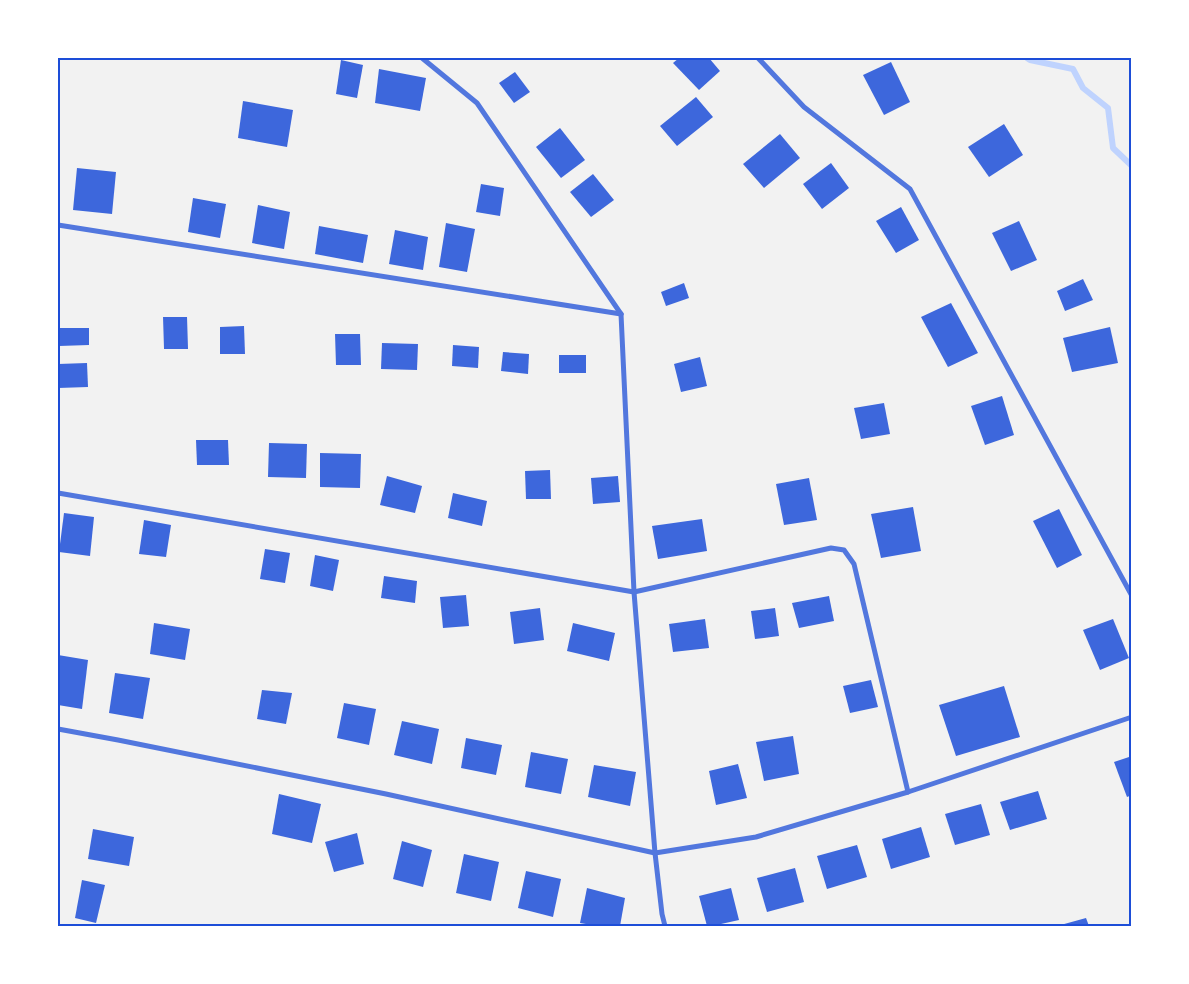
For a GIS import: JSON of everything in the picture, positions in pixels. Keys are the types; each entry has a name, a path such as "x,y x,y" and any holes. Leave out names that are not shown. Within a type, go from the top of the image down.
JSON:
{"street":[{"path":"422,58 477,103 621,314 634,592 655,853 665,926"},
{"path":"758,58 804,107 910,189 1132,596"},
{"path":"58,225 621,314"},
{"path":"58,493 634,592 831,548 844,550 854,564 908,792"},
{"path":"58,730 118,740 377,792 655,853 756,837 908,792 1132,717"}],"building":[{"path":"679,58 709,58 720,71 699,90 673,63"},
{"path":"341,60 363,65 357,98 336,94"},
{"path":"891,62 910,102 884,115 863,75"},
{"path":"379,69 426,78 420,111 375,103"},
{"path":"515,72 530,92 514,103 499,83"},
{"path":"696,97 713,117 677,146 660,126"},
{"path":"243,101 293,110 287,147 238,138"},
{"path":"1004,124 1023,155 989,177 968,147"},
{"path":"560,128 585,160 561,178 536,147"},
{"path":"780,134 800,158 764,188 743,164"},
{"path":"831,163 849,188 822,209 803,184"},
{"path":"77,168 116,172 112,214 73,210"},
{"path":"593,174 614,200 591,217 570,192"},
{"path":"481,184 504,188 500,216 476,212"},
{"path":"193,198 226,204 220,238 188,232"},
{"path":"258,205 290,212 284,249 252,243"},
{"path":"901,207 919,240 896,253 876,221"},
{"path":"1019,221 1037,260 1011,271 992,233"},
{"path":"446,223 475,229 467,272 439,267"},
{"path":"319,226 368,235 363,263 315,254"},
{"path":"395,230 428,237 423,270 389,264"},
{"path":"1083,279 1093,300 1065,311 1057,291"},
{"path":"684,283 689,298 666,306 661,292"},
{"path":"951,303 978,353 948,367 921,317"},
{"path":"163,317 187,317 188,349 164,349"},
{"path":"244,326 245,354 220,354 220,327"},
{"path":"1110,327 1118,363 1072,372 1063,338"},
{"path":"59,328 89,328 89,345 59,346"},
{"path":"335,334 360,334 361,365 336,365"},
{"path":"382,343 418,344 417,370 381,369"},
{"path":"453,345 479,347 478,368 452,366"},
{"path":"503,352 529,354 528,374 501,371"},
{"path":"559,355 586,355 586,373 559,373"},
{"path":"700,357 707,386 681,392 674,364"},
{"path":"87,363 88,387 58,388 58,364"},
{"path":"1002,396 1014,435 985,445 971,406"},
{"path":"884,403 890,434 861,439 854,408"},
{"path":"196,440 228,440 229,465 197,465"},
{"path":"269,443 307,444 306,478 268,477"},
{"path":"320,453 361,454 360,488 320,487"},
{"path":"550,470 551,499 526,499 525,471"},
{"path":"387,476 422,486 415,513 380,505"},
{"path":"618,476 620,502 593,504 591,478"},
{"path":"809,478 817,520 784,525 776,484"},
{"path":"453,493 487,501 482,526 448,518"},
{"path":"913,507 921,551 881,558 871,514"},
{"path":"1059,509 1082,555 1057,568 1033,521"},
{"path":"64,513 94,517 90,556 59,552"},
{"path":"702,519 707,551 658,559 652,526"},
{"path":"144,520 171,525 166,557 139,554"},
{"path":"265,549 290,553 285,583 260,579"},
{"path":"315,555 339,560 333,591 310,586"},
{"path":"384,576 417,581 415,603 381,598"},
{"path":"466,595 469,626 443,628 440,597"},
{"path":"829,596 834,621 799,628 792,603"},
{"path":"540,608 544,640 514,644 510,612"},
{"path":"775,608 779,636 755,639 751,611"},
{"path":"705,619 709,648 673,652 669,624"},
{"path":"1113,619 1129,658 1100,670 1083,630"},
{"path":"154,623 190,629 185,660 150,654"},
{"path":"573,623 615,633 609,661 567,651"},
{"path":"58,655 88,660 82,709 58,705"},
{"path":"115,673 150,678 143,719 109,713"},
{"path":"871,680 878,707 850,713 843,686"},
{"path":"1004,686 1020,737 956,756 939,705"},
{"path":"262,690 292,693 286,724 257,719"},
{"path":"344,703 376,709 369,745 337,738"},
{"path":"402,721 439,729 432,764 394,755"},
{"path":"793,736 799,774 764,781 756,742"},
{"path":"466,738 502,745 496,775 461,768"},
{"path":"531,752 568,759 561,794 525,787"},
{"path":"1132,756 1132,795 1127,797 1114,762"},
{"path":"738,764 747,798 716,805 709,771"},
{"path":"594,765 636,772 630,806 588,797"},
{"path":"1038,791 1047,819 1010,830 1000,802"},
{"path":"279,794 321,804 312,843 272,834"},
{"path":"981,804 990,835 955,845 945,814"},
{"path":"921,827 930,857 891,869 882,839"},
{"path":"93,829 134,837 129,866 88,859"},
{"path":"357,833 364,864 334,872 325,842"},
{"path":"402,841 432,850 423,887 393,879"},
{"path":"857,845 867,877 827,889 817,856"},
{"path":"464,854 499,862 491,901 456,893"},
{"path":"795,868 804,902 767,912 757,878"},
{"path":"526,871 561,879 553,917 518,908"},
{"path":"82,880 105,885 96,923 75,918"},
{"path":"587,888 625,898 620,926 598,926 580,923"},
{"path":"731,888 739,920 707,926 699,896"},
{"path":"1086,918 1089,926 1057,926"}],"waterway":[{"path":"1027,58 1073,69 1083,88 1108,108 1113,148 1132,166"}]}
